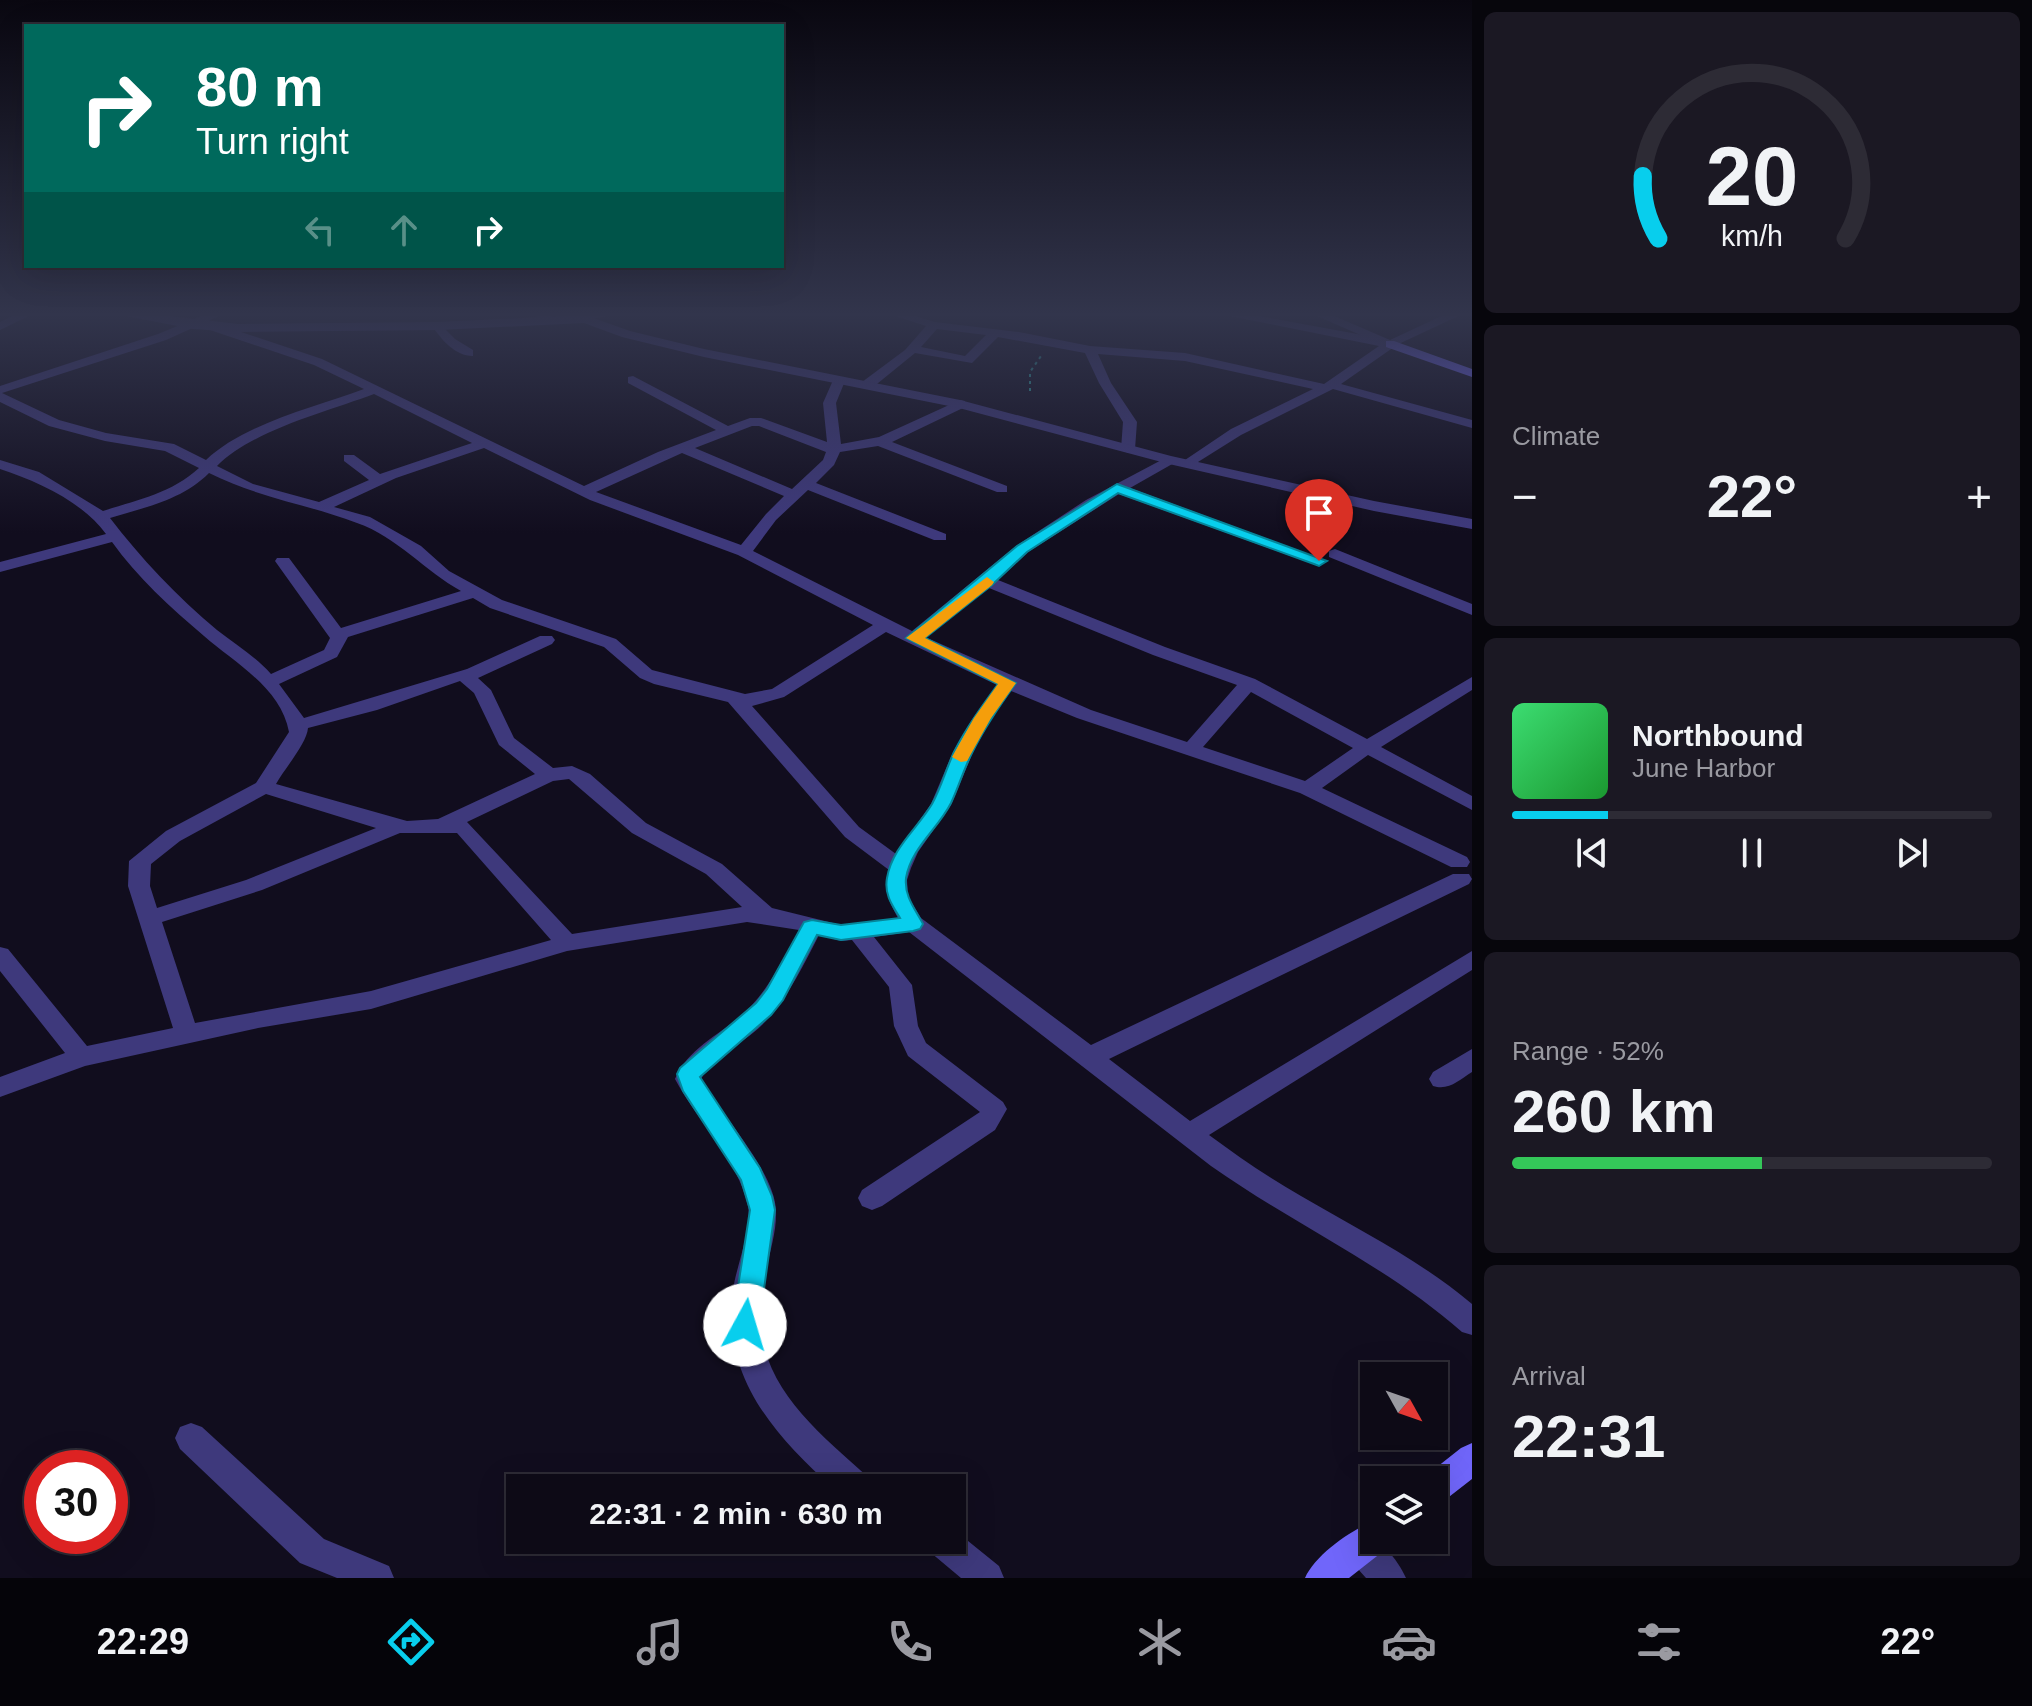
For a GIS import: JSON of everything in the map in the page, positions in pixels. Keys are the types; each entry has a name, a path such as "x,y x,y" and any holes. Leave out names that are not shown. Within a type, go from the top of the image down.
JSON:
{"main road":[{"path":"1448,1478 1472,1459"},
{"path":"1322,1578 1360,1548"}],"street":[{"path":"365,386 584,492 744,552 885,625 1008,683 1098,719 1307,789 1466,872"},
{"path":"644,386 728,431"},
{"path":"744,552 794,495 829,462 835,448 828,401 836,386"},
{"path":"870,386 960,404 1169,460 1374,506 1472,524"},
{"path":"1107,386 1130,422 1128,449"},
{"path":"1322,386 1472,424"},
{"path":"1190,463 1236,432 1328,387"},
{"path":"101,516 164,497 191,483 225,450 374,390"},
{"path":"0,397 54,423 80,431 169,447 248,487 365,520 393,535 443,574 475,592 516,612 610,643 646,674 660,680 754,701 778,693 885,625"},
{"path":"584,492 683,448 761,422 835,448 853,448 926,423 960,404"},
{"path":"877,441 1002,489"},
{"path":"321,507 380,481 485,443"},
{"path":"683,448 794,495"},
{"path":"349,458 380,481"},
{"path":"914,638 987,581 1022,549 1117,488 1169,460"},
{"path":"0,464 34,475 101,516 134,561 210,633 253,665 282,698 298,725 295,743 282,755 264,787 173,836 140,861 139,886 187,1035"},
{"path":"806,484 940,537"},
{"path":"1117,488 1472,610"},
{"path":"0,567 118,536"},
{"path":"268,682 331,653 335,650 338,636 283,561"},
{"path":"987,581 1159,651 1249,683 1472,804"},
{"path":"338,636 475,592"},
{"path":"298,725 370,706 458,675 467,676 546,640"},
{"path":"467,676 488,701 506,741 549,775"},
{"path":"1307,789 1367,747 1472,682"},
{"path":"1008,683 982,718 963,752 941,805 908,850 900,868 896,880 897,897 913,924 1189,1135 1268,1190 1387,1257 1472,1322"},
{"path":"1191,749 1249,683"},
{"path":"734,697 852,832 900,868"},
{"path":"443,825 549,775 572,772 583,778 639,828 714,869 765,915"},
{"path":"264,787 397,827 456,825 470,832 567,943"},
{"path":"149,918 254,885 397,827"},
{"path":"1089,1057 1466,872"},
{"path":"0,1087 82,1057 371,1000 567,943 747,914 765,915 841,933 913,924"},
{"path":"812,927 769,1002 750,1022 695,1066 688,1079 751,1175 760,1196 761,1221 745,1325 758,1376 773,1402 804,1441 841,1474"},
{"path":"858,932 900,985 906,1026 917,1049 994,1109 986,1123 872,1198"},
{"path":"0,955 82,1057"},
{"path":"1189,1135 1472,959"},
{"path":"1442,1079 1472,1059"},
{"path":"191,1438 312,1551 377,1578"},
{"path":"959,1554 987,1578"},
{"path":"1375,1554 1389,1578"}],"path":[{"path":"1030,386 1030,391"}],"slow traffic":[{"path":"961,757 982,718 1008,683 914,638 987,582"}],"route":[{"path":"745,1325 746,1303 763,1210 760,1196 751,1175 691,1084 688,1074 763,1009 775,994 812,927 841,933 913,924 897,897 896,880 900,868 908,850 941,805 963,752 982,718 1008,683 914,638 987,581 1022,549 1117,488 1319,561"}]}
